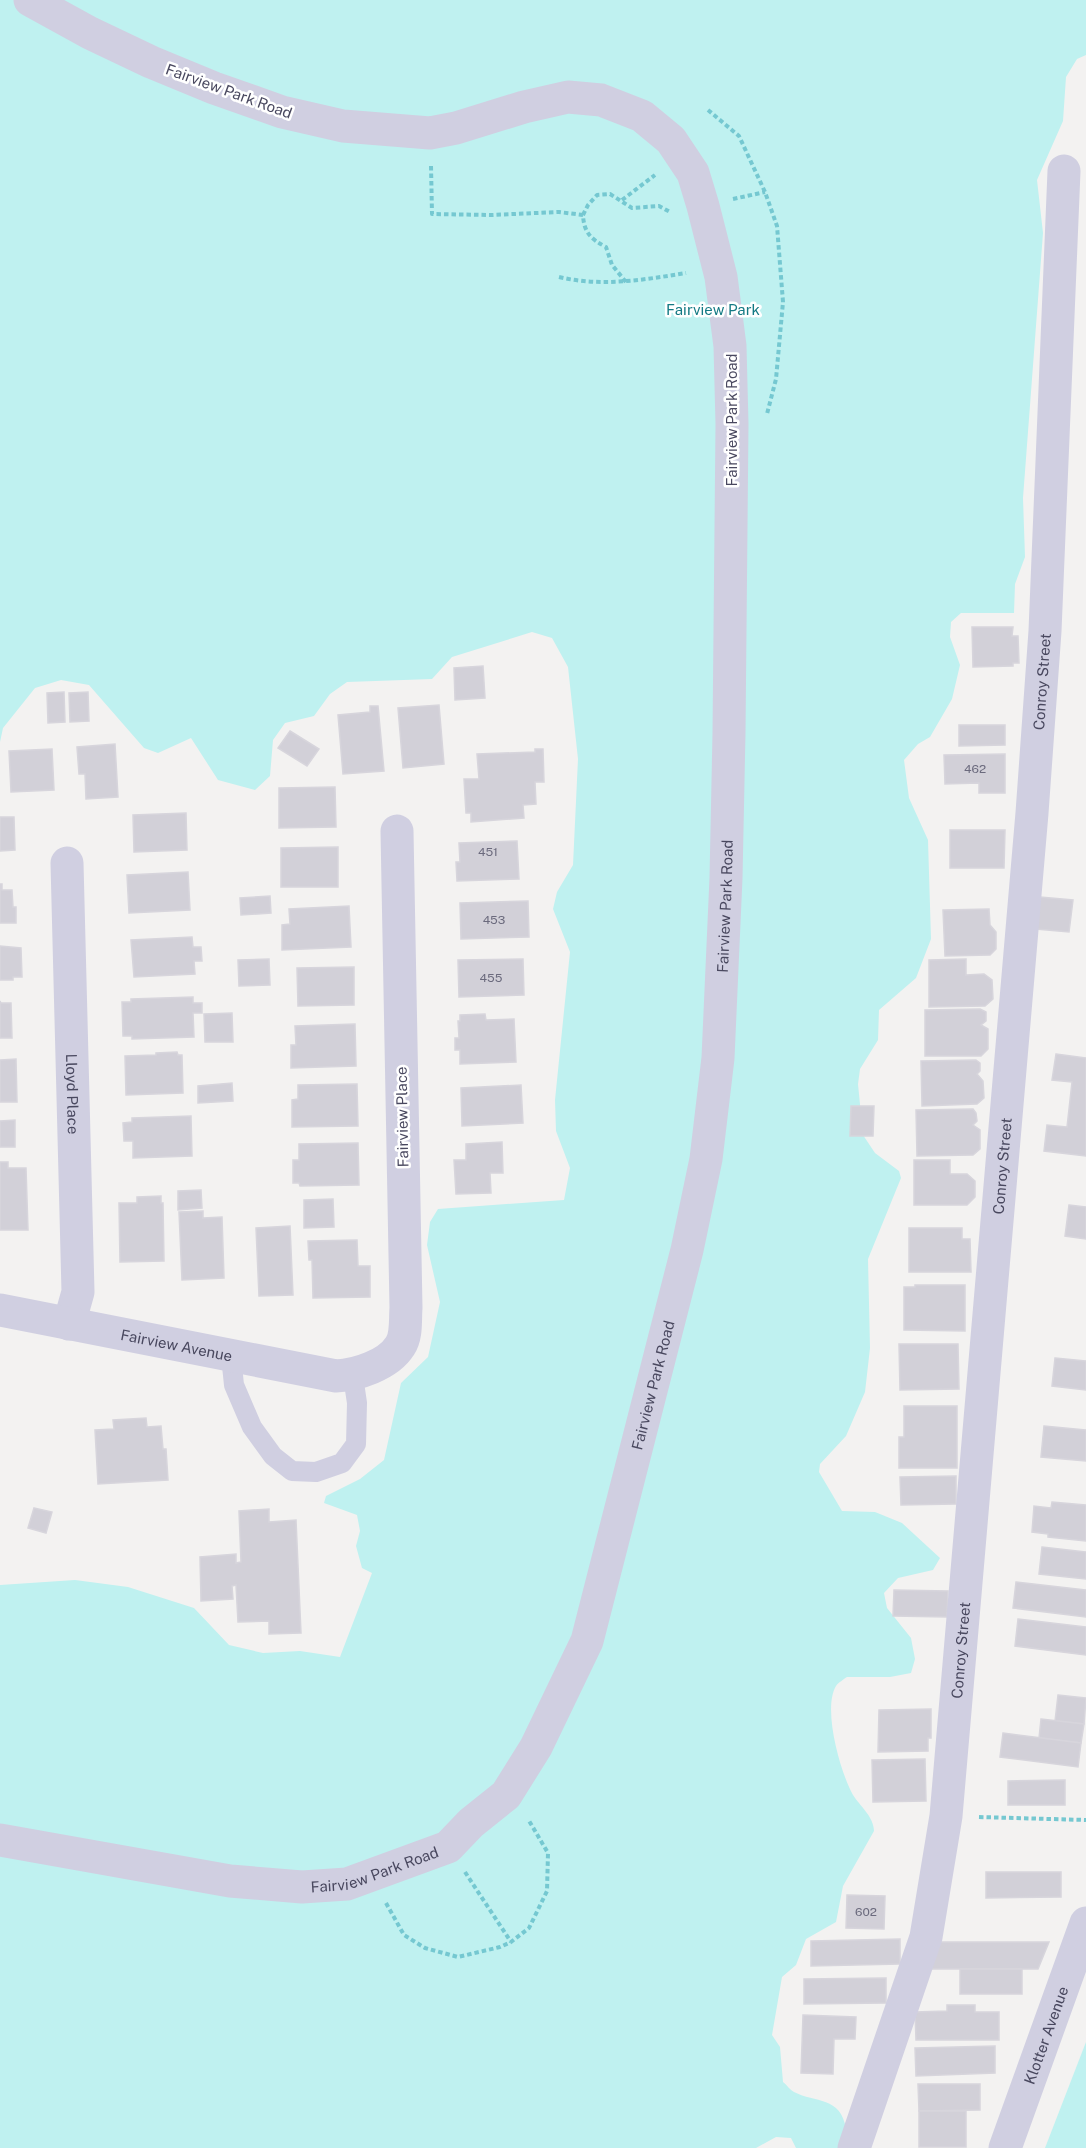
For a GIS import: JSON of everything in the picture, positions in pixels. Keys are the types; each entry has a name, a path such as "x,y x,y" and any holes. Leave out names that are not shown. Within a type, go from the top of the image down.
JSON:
{"street":[{"name":"Fairview Park Road","path":"0,1840 230,1881 302,1887 347,1884 448,1846 471,1823 506,1795 536,1747 587,1641 687,1250 706,1159 718,1058 726,878 732,424 730,346 722,276 714,242 693,173 671,140 642,116 601,100 568,97 430,133 343,126 282,112 214,88 90,33 30,0"},
{"name":"Conroy Street","path":"855,2148 926,1936 946,1816 1032,813 1045,631 1064,171"},
{"name":"Fairview Place","path":"353,1376 372,1368 390,1356 401,1346 405,1331 397,831"},
{"name":"Lloyd Place","path":"67,863 78,1292 69,1324"},
{"name":"Fairview Avenue","path":"0,1310 336,1376 353,1376"},
{"name":"Klotter Avenue","path":"1005,2148 1086,1923"}],"lane":[{"path":"231,1356 234,1385 252,1427 273,1456 292,1471 316,1472 342,1463 356,1444 357,1402 353,1376"}],"path":[{"path":"708,110 739,136 765,192 777,226 780,275"},
{"path":"430,133 432,214 491,215 559,212 583,215"},
{"path":"622,200 649,180 680,152"},
{"path":"626,282 612,265 606,247 591,239 584,228 583,215 588,205 597,195 610,194 632,208 659,206 673,214"},
{"path":"559,277 579,282 626,282 690,272"},
{"path":"371,1876 404,1935 425,1948 458,1957 500,1947 511,1942 529,1928 547,1891 548,1853 527,1819 506,1795"},
{"path":"946,1816 1086,1820"},
{"path":"461,1866 511,1942"}],"green space":[{"name":"Fairview Park","path":"0,0 1086,0 1086,55 1077,59 1066,77 1063,121 1037,180 1043,233 1023,498 1025,557 1015,584 1014,613 961,613 951,622 950,637 960,665 952,699 930,737 918,744 904,760 909,798 928,840 931,939 916,978 879,1010 878,1040 860,1069 858,1084 863,1135 875,1153 899,1171 901,1178 868,1259 870,1348 865,1392 846,1436 820,1464 819,1472 842,1511 875,1512 902,1523 940,1558 933,1570 898,1578 884,1593 887,1608 911,1638 915,1659 911,1673 890,1677 847,1677 836,1686 832,1696 832,1725 843,1772 853,1795 869,1816 874,1831 843,1886 836,1922 806,1939 796,1965 782,1977 772,2035 780,2047 783,2082 794,2092 826,2102 839,2111 846,2129 846,2148 796,2148 791,2138 776,2137 756,2148 0,2148 0,1585 75,1580 128,1587 194,1608 229,1645 263,1653 300,1651 340,1657 372,1573 362,1568 356,1546 360,1531 357,1515 324,1503 326,1496 360,1479 384,1460 401,1383 428,1357 440,1302 427,1245 430,1222 438,1209 564,1200 570,1168 556,1131 555,1100 570,952 553,909 557,892 573,865 578,759 568,667 552,638 532,632 452,657 432,679 347,682 330,694 314,716 285,723 273,740 270,776 255,790 218,780 191,738 158,753 144,748 89,685 61,680 35,688 3,728 0,742"},
{"path":"1086,2042 1086,2148 1045,2148"}],"building":[{"path":"972,627 1013,627 1012,636 1018,636 1019,663 1013,663 1013,666 973,667"},
{"path":"483,666 485,698 455,700 454,668"},
{"path":"64,692 65,722 48,723 47,693"},
{"path":"88,692 89,721 70,722 69,693"},
{"path":"439,705 444,764 403,768 398,708"},
{"path":"370,706 378,706 384,771 343,774 338,715 370,712"},
{"path":"959,725 1005,725 1005,745 959,746"},
{"path":"290,731 319,749 307,766 278,748"},
{"path":"115,744 118,797 86,799 85,774 79,774 77,747"},
{"path":"52,749 54,790 11,792 9,751"},
{"path":"535,749 543,749 544,782 535,782 536,804 523,805 524,818 471,822 471,813 466,813 464,779 479,779 477,754 535,752"},
{"path":"1005,754 1005,793 979,793 979,783 945,784 944,755"},
{"path":"335,787 336,827 279,828 279,788"},
{"path":"186,813 187,850 134,852 133,815"},
{"path":"0,817 14,817 15,850 0,851"},
{"path":"950,830 1005,830 1004,868 950,868"},
{"path":"517,841 519,879 457,881 456,862 460,862 459,843"},
{"path":"338,847 338,887 281,887 281,848"},
{"path":"188,872 190,910 129,913 127,875"},
{"path":"0,884 2,884 2,890 12,890 13,907 16,907 16,923 0,923"},
{"path":"270,896 271,913 241,915 240,898"},
{"path":"1040,897 1073,900 1069,932 1036,929"},
{"path":"528,901 529,937 461,939 460,903"},
{"path":"349,906 351,947 282,950 282,925 290,924 289,909"},
{"path":"989,909 990,925 996,932 996,949 990,955 945,956 943,910"},
{"path":"192,937 193,947 201,947 202,961 194,961 195,974 134,977 131,940"},
{"path":"0,946 21,948 22,977 0,980"},
{"path":"269,959 270,985 239,986 238,960"},
{"path":"523,959 524,995 459,997 458,960"},
{"path":"966,959 966,975 984,974 992,980 993,999 985,1006 929,1007 929,960"},
{"path":"354,967 354,1005 298,1006 297,968"},
{"path":"193,997 193,1003 202,1003 202,1013 193,1013 194,1037 132,1039 132,1036 123,1036 122,1002 131,1002 131,999"},
{"path":"0,1001 11,1003 12,1038 0,1038"},
{"path":"980,1009 986,1012 986,1021 981,1025 988,1029 988,1049 981,1056 925,1056 925,1010"},
{"path":"232,1013 233,1042 205,1042 204,1014"},
{"path":"485,1014 486,1020 514,1019 516,1062 460,1064 460,1050 455,1050 455,1038 459,1038 460,1015"},
{"path":"355,1024 356,1066 291,1068 291,1045 296,1045 295,1026"},
{"path":"177,1052 178,1055 182,1055 183,1093 126,1095 125,1056"},
{"path":"1056,1054 1086,1058 1086,1156 1044,1151 1047,1125 1067,1127 1072,1082 1052,1080"},
{"path":"16,1059 17,1102 0,1102 0,1060"},
{"path":"976,1060 980,1063 980,1071 977,1074 983,1081 984,1098 977,1104 922,1106 921,1061"},
{"path":"232,1083 233,1101 198,1103 198,1086"},
{"path":"357,1084 358,1126 292,1127 292,1100 298,1099 298,1085"},
{"path":"521,1085 523,1123 462,1126 461,1088"},
{"path":"851,1106 874,1106 873,1136 850,1136"},
{"path":"973,1109 977,1121 973,1125 980,1130 980,1149 973,1155 917,1156 916,1110"},
{"path":"191,1116 192,1156 133,1158 133,1141 124,1141 123,1123 132,1122 132,1118"},
{"path":"15,1120 15,1147 0,1147 0,1121"},
{"path":"502,1142 503,1173 490,1173 491,1193 456,1194 454,1160 466,1160 466,1144"},
{"path":"358,1143 359,1185 300,1186 299,1183 293,1183 293,1160 299,1160 299,1144"},
{"path":"914,1160 950,1160 950,1174 967,1174 975,1181 975,1197 967,1205 914,1205"},
{"path":"0,1162 8,1162 8,1168 26,1168 28,1230 0,1230"},
{"path":"201,1190 202,1208 178,1210 178,1191"},
{"path":"161,1196 164,1261 120,1262 119,1203 137,1203 137,1197"},
{"path":"333,1199 334,1227 304,1228 304,1200"},
{"path":"1069,1205 1086,1207 1086,1239 1065,1236"},
{"path":"203,1211 203,1218 222,1217 224,1278 182,1280 179,1212"},
{"path":"290,1226 293,1295 259,1296 256,1228"},
{"path":"909,1228 962,1228 962,1239 970,1239 971,1272 909,1272"},
{"path":"357,1240 358,1266 370,1266 370,1297 313,1298 312,1260 309,1260 308,1241"},
{"path":"915,1285 965,1285 965,1331 904,1330 904,1287 915,1287"},
{"path":"899,1344 958,1344 959,1389 900,1390"},
{"path":"1055,1358 1086,1361 1086,1390 1052,1386"},
{"path":"904,1406 957,1406 957,1468 899,1468 899,1437 904,1437"},
{"path":"146,1418 147,1427 161,1426 163,1449 166,1449 168,1480 98,1484 95,1430 114,1429 113,1420"},
{"path":"1044,1426 1086,1430 1086,1461 1041,1457"},
{"path":"956,1476 956,1504 901,1505 900,1477"},
{"path":"1052,1502 1086,1505 1086,1541 1048,1537 1048,1534 1032,1532 1034,1506 1051,1508"},
{"path":"34,1508 52,1512 46,1533 28,1528"},
{"path":"269,1509 269,1522 296,1520 301,1633 269,1634 269,1621 238,1622 236,1585 232,1586 233,1599 201,1601 200,1557 236,1554 236,1563 241,1562 239,1511"},
{"path":"1042,1547 1086,1552 1086,1579 1039,1574"},
{"path":"1016,1582 1086,1590 1086,1617 1013,1608"},
{"path":"894,1590 948,1591 947,1617 893,1616"},
{"path":"1018,1619 1086,1627 1086,1655 1015,1646"},
{"path":"1058,1695 1086,1698 1084,1724 1055,1721"},
{"path":"931,1709 931,1738 928,1738 928,1751 878,1752 879,1710"},
{"path":"1041,1719 1084,1724 1081,1743 1039,1738"},
{"path":"1003,1733 1081,1743 1078,1767 1000,1757"},
{"path":"925,1759 926,1801 873,1802 872,1760"},
{"path":"1065,1780 1065,1805 1008,1805 1008,1781"},
{"path":"986,1872 1061,1872 1061,1897 986,1898"},
{"path":"847,1895 885,1896 884,1929 846,1928"},
{"path":"900,1939 900,1964 811,1966 811,1941"},
{"path":"936,1942 1049,1942 1038,1969 930,1969"},
{"path":"960,1969 1022,1969 1022,1994 960,1994"},
{"path":"886,1978 886,2003 804,2004 804,1979"},
{"path":"947,2005 975,2005 975,2012 999,2012 999,2040 916,2040 915,2012 947,2011"},
{"path":"803,2015 856,2017 855,2039 834,2039 833,2074 801,2073"},
{"path":"995,2046 995,2073 916,2076 915,2048"},
{"path":"918,2084 980,2084 980,2110 919,2111"},
{"path":"919,2111 966,2111 966,2147 919,2147"}]}
